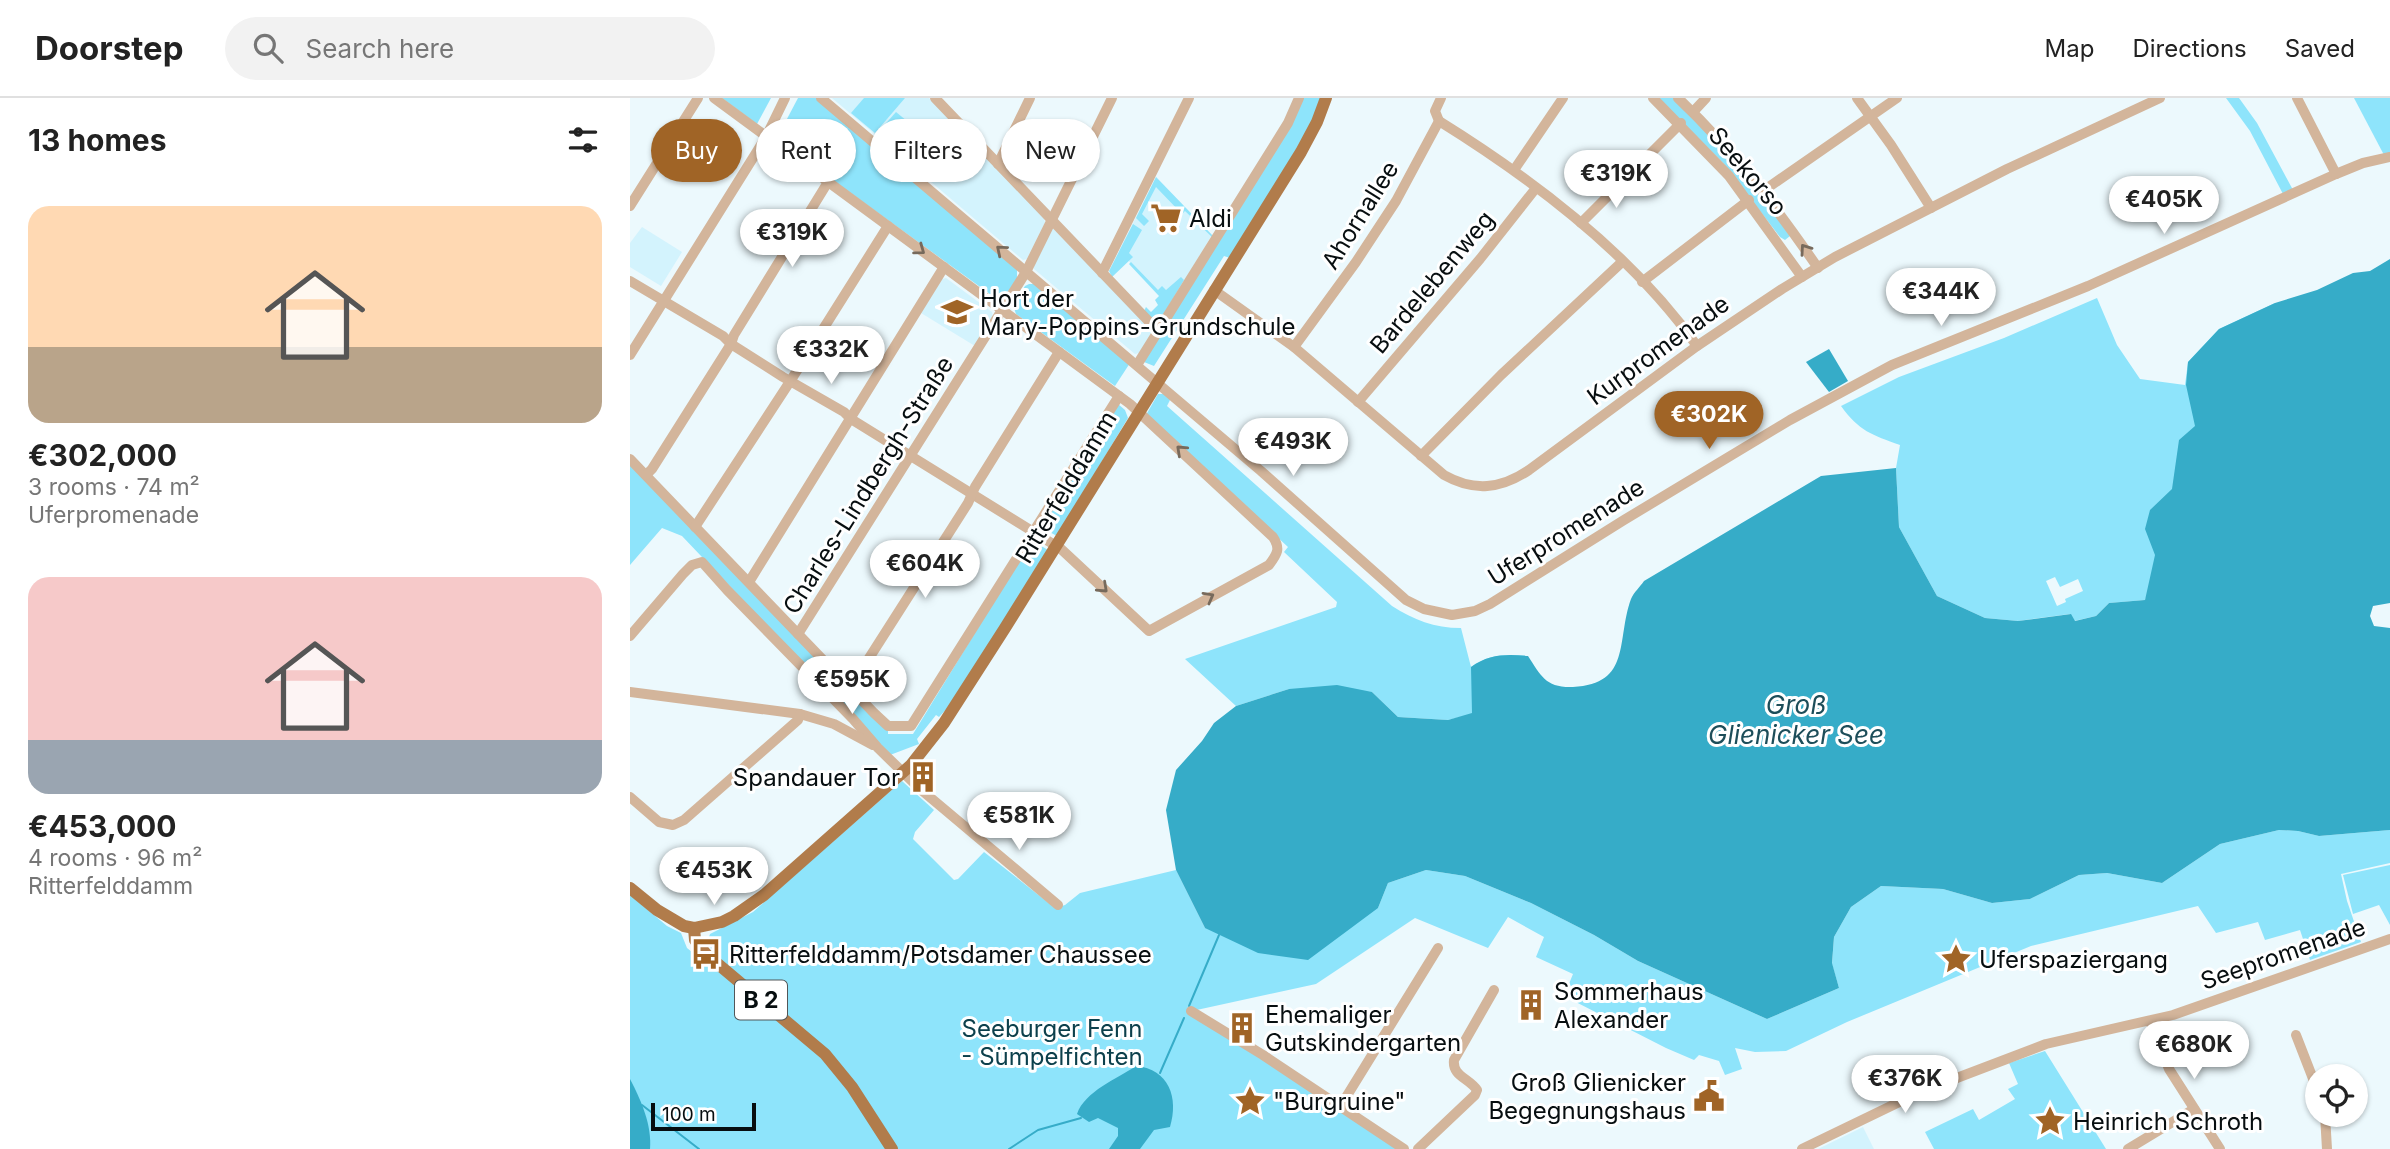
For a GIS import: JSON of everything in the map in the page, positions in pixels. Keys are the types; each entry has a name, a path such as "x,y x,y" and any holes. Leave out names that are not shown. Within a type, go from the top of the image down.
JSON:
{"main road":[{"name":"Ritterfelddamm","path":"694,928 712,925 734,916 764,895 919,756 944,723 1301,152 1326,98"},
{"path":"630,888 670,920 694,928"},
{"name":"B 2","path":"694,928 695,940 706,954 838,1068 892,1149"}],"street":[{"path":"630,206 698,98"},
{"path":"713,98 756,130"},
{"path":"775,119 785,98"},
{"name":"Uferpromenade","path":"821,98 1156,381 1406,600 1436,613 1463,614 1490,604 1790,420 1892,365 2088,286 2336,174 2388,157"},
{"path":"935,98 1158,331"},
{"path":"946,110 953,98"},
{"path":"998,163 1030,98"},
{"name":"Charles-Lindbergh-Straße","path":"798,634 1003,311 1026,271 1112,98"},
{"path":"1102,273 1189,98"},
{"name":"Ahornallee","path":"1294,347 1363,252 1396,201 1439,121 1435,111 1441,98"},
{"path":"1514,170 1563,98"},
{"name":"Seekorso","path":"1653,98 1681,123 1749,200 1802,277"},
{"name":"Seekorso","path":"1678,98 1729,150 1763,191 1818,268"},
{"path":"1693,112 1706,98"},
{"path":"1857,98 1931,208"},
{"path":"1763,191 1898,98"},
{"name":"Kurpromenade","path":"1214,290 1294,347 1444,475 1461,483 1480,487 1508,482 1529,470 1697,346 1802,277 2007,169 2160,98"},
{"path":"2297,98 2336,174"},
{"path":"1136,365 1288,123 1297,99"},
{"path":"1439,121 1514,170 1581,223 1642,282 1697,346"},
{"path":"1581,223 1681,123"},
{"path":"630,355 756,153"},
{"path":"630,281 723,336 730,344 844,412 851,419 1055,546 1149,631 1269,565 1278,552 1279,545 1138,411 828,182 730,344 646,475"},
{"name":"Bardelebenweg","path":"1359,402 1536,188"},
{"path":"1642,282 1749,200"},
{"path":"695,527 792,380 888,226"},
{"path":"1421,456 1501,375 1622,262"},
{"path":"749,582 944,267"},
{"path":"850,688 1059,352"},
{"path":"630,459 888,726 911,726 1119,396"},
{"path":"630,636 683,574 696,562 702,562 878,748 926,794 1058,905"},
{"path":"630,692 800,713 834,724 878,748"},
{"path":"630,797 659,822 673,825 684,820 798,720 800,713"},
{"name":"Seepromenade","path":"1793,1149 1803,1148 1920,1092 2046,1044 2150,1021 2390,939"},
{"path":"1340,1107 1438,948"},
{"path":"1418,1149 1475,1096 1477,1090 1456,1072 1453,1067 1454,1060 1494,990"},
{"path":"1191,1011 1263,1055 1404,1149"},
{"path":"2150,1021 2169,1069 2221,1149"},
{"path":"2296,1035 2307,1064"},
{"path":"2128,1149 2194,1109"},
{"path":"2326,1127 2327,1149"}],"shaded area":[{"path":"832,98 929,98 949,119 870,119 870,130"},
{"path":"987,159 1001,173 1001,182 1010,182 1044,218 1045,223 1027,259 1023,260 931,182 987,182"},
{"path":"1156,177 1212,235 1170,304 1119,251"},
{"path":"642,227 682,252 661,286 630,267 630,243"},
{"path":"1051,229 1054,229 1150,329 1151,334 1139,353 1135,354 1034,269 1033,264"},
{"name":"Hort der Mary-Poppins-Grundschule","path":"946,278 992,312 993,317 975,346 921,313 942,279"},
{"path":"1863,1127 1874,1149 1818,1149"}],"green space":[{"path":"722,98 771,98 760,119 756,119 756,123"},
{"path":"798,98 816,98 841,119 787,119"},
{"path":"864,98 905,98 887,119 870,119 870,129 851,113"},
{"path":"1302,98 1322,98 1312,124 1230,258 1224,256 1154,366 1144,362"},
{"path":"1658,98 1674,98 1747,175 1790,236 1785,240 1780,237 1723,163"},
{"path":"2226,98 2239,98 2257,123 2293,190 2283,194 2250,131"},
{"path":"2354,98 2390,98 2390,153 2384,155"},
{"path":"896,112 904,119 890,119"},
{"path":"856,132 870,143 870,182 916,182 1017,267 1017,278 1004,299 994,297 836,182 856,182"},
{"path":"1156,177 1212,237 1185,211 1182,214 1156,187 1142,214 1149,221 1144,226 1136,218"},
{"path":"1133,224 1142,230 1129,253 1133,257 1112,277 1109,271"},
{"path":"1131,262 1158,290 1162,286 1166,290 1181,277 1184,280 1159,322 1154,321 1144,311 1146,307 1151,312 1158,305 1155,300 1159,296 1129,264"},
{"path":"1029,284 1034,284 1130,363 1115,386 1016,314 1013,305"},
{"path":"2097,298 2117,345 2140,379 2185,385 2188,362 2219,329 2275,303 2269,322 2203,411 2169,538 2145,600 2109,603 2096,616 2074,621 2070,614 2018,621 1985,618 1937,596 1899,527 1896,468 1900,445 1867,431 1841,406 1899,377 2004,338","holes":["2055,577 2060,587 2078,579 2083,591 2057,606 2046,581"]},
{"path":"1158,394 1171,398 1167,406 1392,606 1425,622 1442,627 1461,628 1471,667 1498,656 1528,656 1497,708 1448,720 1398,717 1372,692 1289,689 1236,706 1185,659 1336,607 1337,602 1284,552 1288,547 1146,415"},
{"path":"1118,404 1125,410 1128,418 1057,536 1042,528 1042,523"},
{"path":"630,464 888,734 913,734 1030,543 1033,541 1048,550 953,702 939,717 936,715 917,739 919,744 890,755 682,536 662,528 630,565"},
{"name":"Seeburger Fenn - Sümpelfichten","path":"902,781 934,810 915,832 913,839 954,880 984,852 1055,908 1065,905 1080,893 1176,870 1205,928 1378,908 1388,883 1426,870 1465,876 1531,903 1638,961 1767,1019 1839,988 1832,964 1834,937 1851,907 1881,886 1943,889 1992,903 2030,899 2079,875 2107,873 2162,883 2220,844 2279,830 2319,836 2390,830 2390,863 2341,874 2361,942 2310,960 2300,930 2265,940 2258,922 2216,933 2198,906 2031,946 1847,1022 1786,1051 1755,1052 1735,1048 1742,1069 1725,1075 1719,1061 1699,1055 1694,1060 1564,996 1573,974 1536,957 1544,937 1508,917 1488,948 1415,918 1316,984 1192,1011 1406,1149 630,1149 630,895 667,926 681,933 687,948 708,965 722,961 707,943 710,934 753,912"},
{"path":"2390,865 2390,925 2379,905 2353,914 2343,875"},
{"path":"2045,1051 2106,1149 1934,1149 1925,1132 1973,1109 1979,1120 2015,1099 2008,1089 2018,1084 2009,1063"}],"water":[{"name":"Groß Glienicker See","path":"2390,259 2390,603 2373,606 2370,616 2374,626 2390,628 2390,830 2319,836 2279,830 2220,844 2162,883 2107,873 2079,875 2030,899 1992,903 1943,889 1881,886 1851,907 1834,937 1832,963 1839,988 1767,1019 1638,961 1531,903 1465,876 1426,870 1388,883 1378,908 1308,960 1258,953 1205,928 1176,870 1166,810 1176,770 1214,723 1236,706 1289,689 1337,685 1372,692 1398,717 1448,720 1472,713 1471,667 1491,657 1505,655 1528,656 1541,675 1556,685 1573,687 1592,684 1605,678 1613,669 1622,644 1631,599 1644,581 1821,476 1896,468 1899,527 1937,596 1985,618 2018,621 2071,614 2075,621 2096,616 2109,603 2145,600 2155,555 2145,529 2150,510 2172,489 2179,440 2195,426 2186,385 2188,362 2219,329 2275,303 2317,290 2353,273 2370,271"},
{"path":"1829,349 1848,381 1829,392 1806,362"},
{"path":"1136,1066 1156,1073 1169,1087 1173,1106 1170,1127 1154,1130 1140,1149 1109,1149 1118,1136 1118,1128 1098,1118 1089,1122 1077,1114 1094,1092"},
{"path":"630,1079 642,1104 650,1149 630,1149"}],"waterway":[{"path":"1189,1006 1219,935"},
{"path":"1160,1073 1184,1018"},
{"path":"642,1105 699,1149"},
{"path":"1009,1149 1038,1130 1081,1118"}],"place":[{"name":"Aldi","path":"1166,218"},
{"name":"Hort der Mary-Poppins-Grundschule","path":"957,312"},
{"name":"Spandauer Tor","path":"923,777"},
{"name":"Ritterfelddamm/Potsdamer Chaussee","path":"706,954"},
{"name":"Uferspaziergang","path":"1956,959"},
{"name":"Sommerhaus Alexander","path":"1531,1005"},
{"name":"Ehemaliger Gutskindergarten","path":"1242,1028"},
{"name":"Groß Glienicker Begegnungshaus","path":"1709,1096"},
{"name":"\"Burgruine\"","path":"1250,1101"},
{"name":"Heinrich Schroth","path":"2050,1121"}]}
